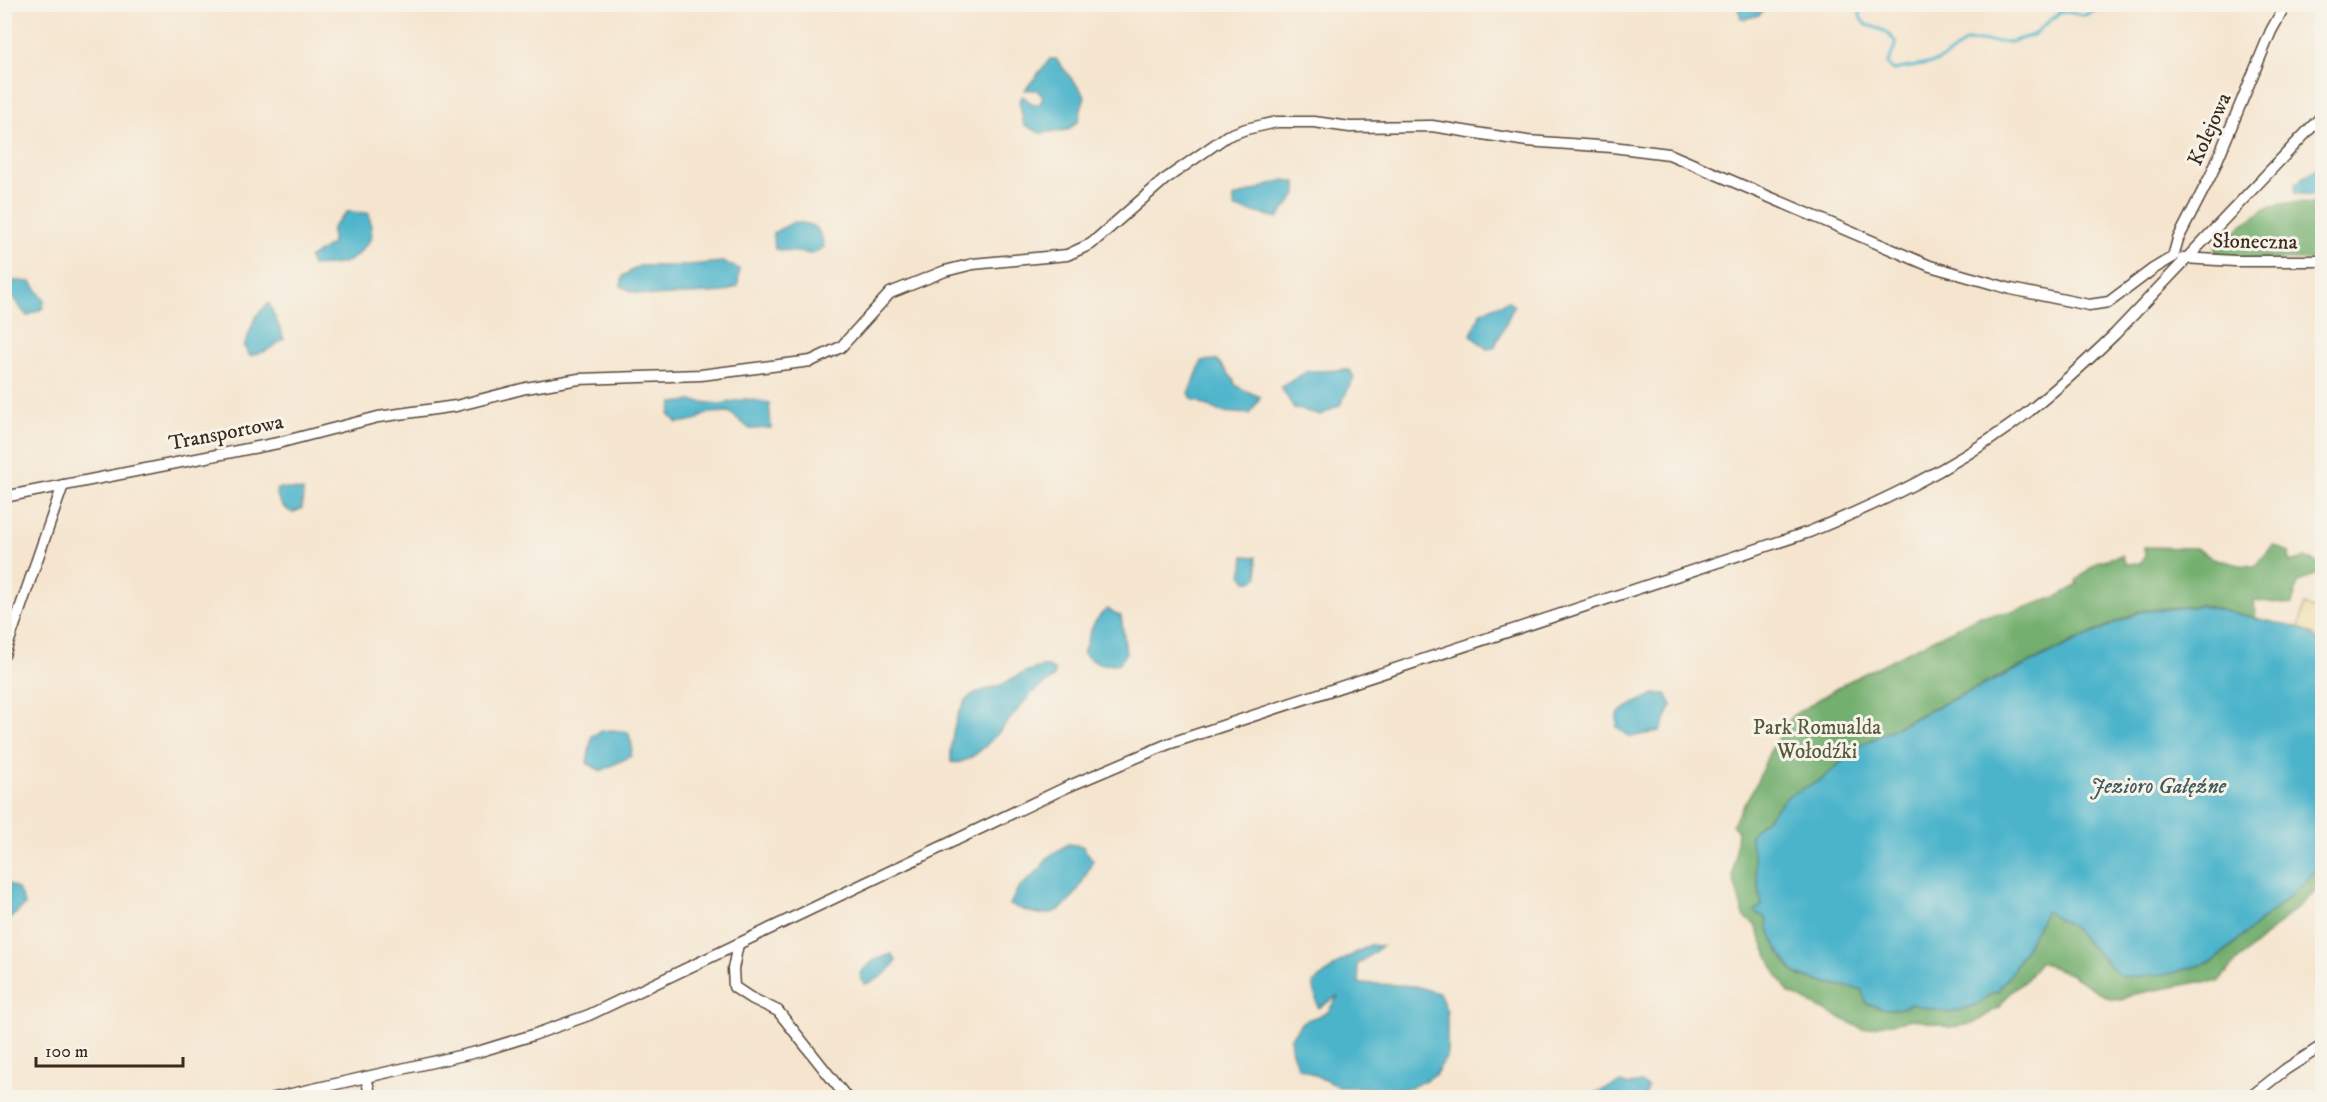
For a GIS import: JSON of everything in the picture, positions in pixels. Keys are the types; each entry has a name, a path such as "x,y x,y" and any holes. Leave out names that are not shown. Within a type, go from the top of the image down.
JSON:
{"street":[{"name":"Kolejowa","path":"2173,257 2178,239 2211,175 2271,31 2286,4"},
{"path":"274,1098 481,1051 589,1015 1067,787 1168,744 1809,532 1873,506 1941,469 2011,424 2081,366 2115,334 2322,116"},
{"name":"Transportowa","path":"4,497 278,443 378,417 456,405 526,388 579,379 701,375 811,361 840,347 890,293 945,271 973,264 1067,255 1091,244 1164,180 1227,136 1277,122 1314,122 1350,127 1432,126 1527,141 1669,154 1930,266 2011,289 2089,305 2109,302 2173,257"},
{"path":"2173,257 2187,258"},
{"name":"Słoneczna","path":"2187,258 2247,262 2322,261"},
{"path":"4,655 63,485"},
{"path":"738,944 732,982 734,987 749,998 778,1011 847,1098"},
{"path":"2249,1098 2286,1069 2322,1046"},
{"path":"366,1077 371,1098"}],"green space":[{"path":"2287,203 2322,204 2322,260 2215,259 2216,245 2267,207"},
{"name":"Park Romualda Wołodźki","path":"2273,545 2289,552 2290,562 2305,558 2322,565 2322,570 2298,583 2292,605 2254,600 2256,618 2202,605 2139,611 1935,707 1859,746 1821,780 1789,795 1750,835 1762,905 1756,912 1766,918 1780,954 1793,972 1798,975 1825,983 1861,989 1867,1004 1878,1007 1894,1009 1910,1004 1951,1011 1976,1005 2000,991 2001,985 2009,978 2046,911 2071,926 2121,977 2169,974 2213,962 2305,883 2322,861 2322,886 2238,960 2218,982 2199,982 2135,994 2121,1000 2110,999 2070,974 2040,962 2027,979 2011,992 1999,1007 1973,1024 1949,1027 1913,1019 1863,1029 1789,993 1773,968 1755,925 1744,916 1733,878 1737,830 1732,825 1755,786 1769,753 1792,716 1845,683 1980,616 2015,611 2056,597 2078,585 2076,581 2097,562 2122,555 2126,564 2140,563 2145,556 2144,547 2196,548 2210,557 2239,565 2256,566"}],"sand":[{"path":"2304,605 2322,612 2322,645 2313,635 2299,628"}],"water":[{"path":"1737,4 1769,5 1759,15 1744,19 1741,18"},
{"path":"1050,59 1056,59 1085,96 1078,121 1068,130 1040,133 1024,125 1019,100 1023,96 1033,105 1040,104 1043,97 1037,90 1025,90"},
{"path":"2322,164 2322,195 2295,194 2295,184"},
{"path":"1284,180 1296,182 1296,195 1278,218 1235,208 1233,198"},
{"path":"347,212 369,213 372,237 359,253 347,262 312,266 309,258 332,244 332,228"},
{"path":"794,222 815,227 824,247 812,254 775,249 773,233"},
{"path":"723,262 739,269 738,286 725,292 653,296 636,293 621,286 623,276 639,266 679,266"},
{"path":"6,280 31,282 44,300 43,308 27,316 11,296 5,295"},
{"path":"1508,301 1514,306 1494,348 1487,349 1471,335 1481,312"},
{"path":"269,303 284,339 266,351 250,356 244,347 256,316"},
{"path":"1217,360 1236,386 1260,397 1250,414 1221,412 1192,399 1189,393 1202,361"},
{"path":"1350,370 1354,377 1340,405 1321,415 1294,408 1281,387 1308,371"},
{"path":"746,399 769,403 771,428 750,429 729,412 707,413 696,420 677,423 669,414 673,403 692,401 720,404"},
{"path":"280,488 303,491 302,508 293,513 283,507 276,490"},
{"path":"1244,556 1256,557 1258,577 1252,581 1246,581 1242,575"},
{"name":"Jezioro Gałęźne","path":"2202,606 2290,625 2307,632 2322,645 2322,861 2305,883 2213,961 2169,974 2121,977 2072,926 2046,911 2009,977 2000,985 2000,991 1993,991 1978,1004 1950,1013 1910,1004 1894,1009 1867,1004 1861,989 1806,978 1789,966 1770,932 1766,918 1755,912 1762,905 1750,835 1789,795 1821,780 1860,746 2139,612"},
{"path":"1107,609 1121,616 1126,653 1120,663 1100,664 1083,653 1094,623"},
{"path":"1046,666 1055,671 1054,677 1033,692 995,737 972,757 961,762 951,762 955,724 968,699 975,693"},
{"path":"1654,694 1666,694 1672,705 1660,731 1630,737 1617,727 1617,715 1621,711"},
{"path":"602,731 628,732 632,745 631,756 601,771 587,763 592,736"},
{"path":"1068,844 1082,846 1093,860 1081,885 1069,901 1055,912 1046,914 1032,913 1010,905 1017,890 1041,868 1048,857"},
{"path":"5,882 18,889 25,905 5,923"},
{"path":"1370,945 1382,946 1357,965 1359,983 1415,986 1439,993 1447,1012 1447,1056 1435,1075 1410,1088 1339,1087 1298,1067 1292,1052 1290,1039 1302,1022 1328,1012 1338,996 1318,1008 1313,983 1343,960"},
{"path":"892,954 896,960 883,975 865,984 861,980 860,973 873,961"},
{"path":"1620,1083 1627,1085 1642,1083 1648,1087 1645,1097 1589,1097 1590,1095"}],"waterway":[{"path":"1858,4 1861,19 1866,25 1883,31 1896,43 1888,64 1893,70 1932,63 1947,56 1966,41 2010,42 2033,35 2061,11 2084,15 2097,10 2100,4"}]}
